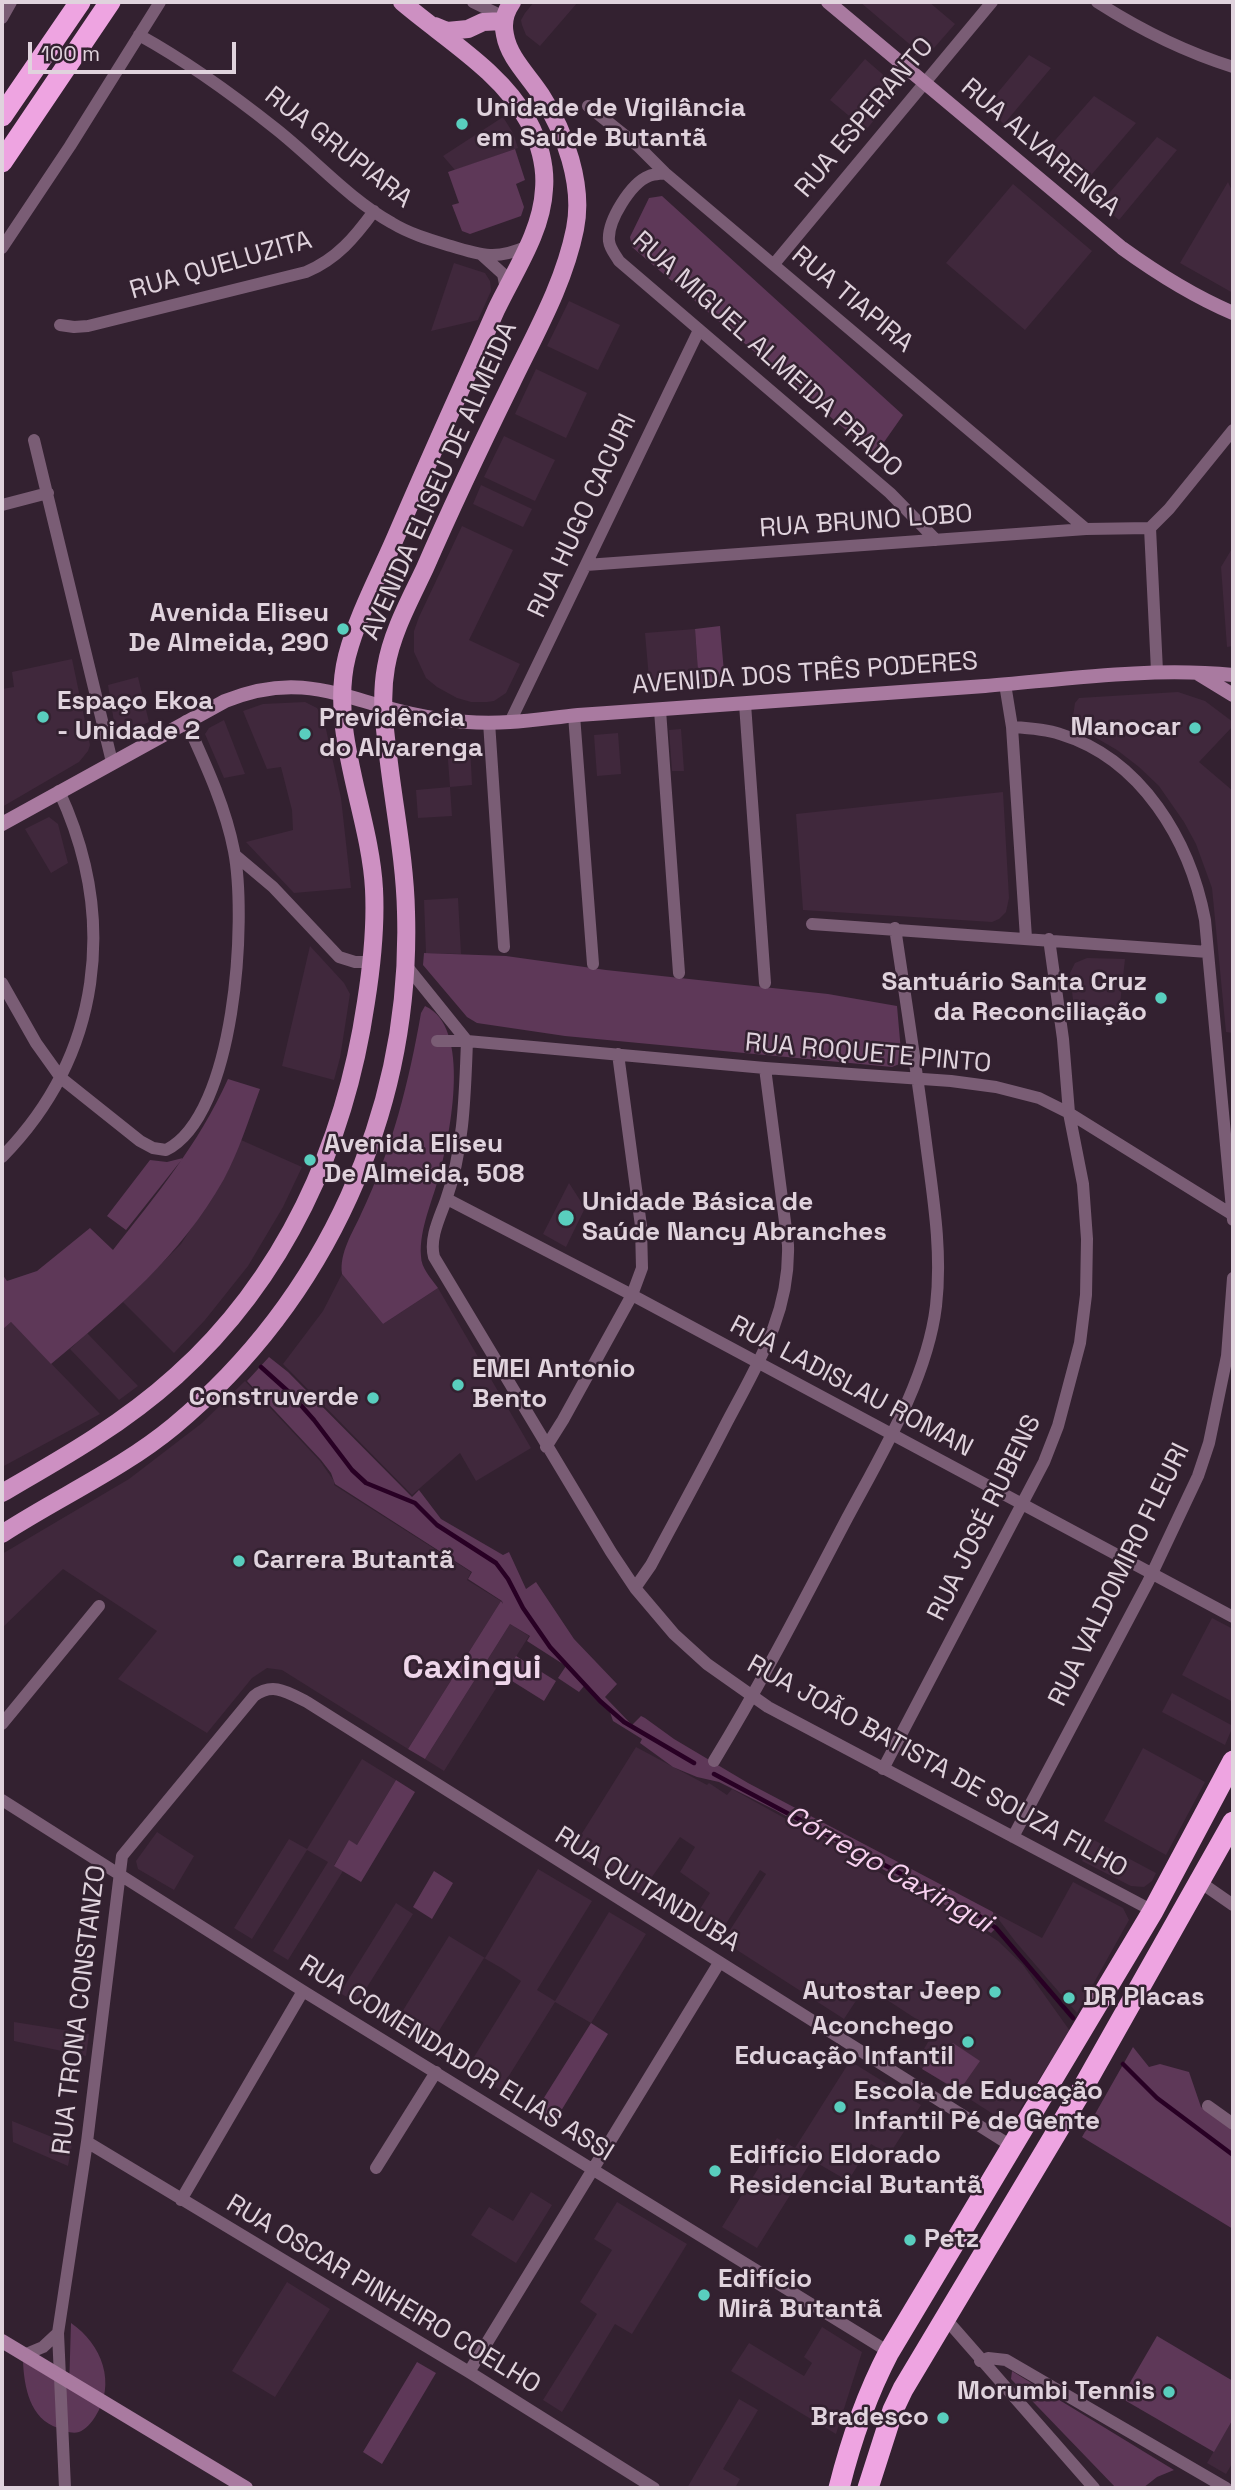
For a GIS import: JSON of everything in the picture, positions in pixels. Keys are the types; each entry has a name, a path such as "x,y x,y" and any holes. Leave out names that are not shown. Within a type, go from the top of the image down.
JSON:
{"highway":[{"path":"2,116 80,2"},
{"path":"2,162 110,2"},
{"path":"839,2488 870,2387 1153,1911 1233,1761"},
{"path":"868,2488 893,2410 903,2389 1080,2093 1233,1822"}],"main road":[{"name":"AVENIDA ELISEU DE ALMEIDA","path":"2,1493 65,1457 147,1400 206,1347 267,1271 296,1224 324,1166 344,1108 359,1049 372,962 374,886 344,725 341,694 348,653 362,614 506,289 528,246 538,220 544,190 543,165 528,121 506,89 402,2"},
{"name":"RUA ALVARENGA","path":"828,2 1122,248 1164,279 1233,313"},
{"path":"425,22 447,31 468,29 480,9 507,14"},
{"name":"AVENIDA ELISEU DE ALMEIDA","path":"2,1534 102,1475 172,1427 230,1374 283,1311 316,1264 348,1202 373,1138 390,1083 405,964 405,891 382,706 386,667 396,633 467,473 563,274 575,228 578,199 560,133 544,99 510,51 505,37 507,14"},
{"name":"AVENIDA DOS TRÊS PODERES","path":"2,824 186,721 248,692 277,686 321,689 382,706 443,718 510,722 573,715 1006,684 1072,676 1157,671 1233,675"},
{"path":"1193,671 1233,695"},
{"path":"2,2342 246,2488"}],"street":[{"path":"2,18 11,2"},
{"path":"2,248 160,2"},
{"name":"RUA ESPERANTO","path":"774,264 992,2"},
{"path":"1097,2 1172,44 1233,67"},
{"name":"RUA GRUPIARA","path":"139,35 194,66 219,84 391,223 419,236 482,255 508,254 528,246"},
{"name":"RUA TIAPIRA","path":"587,106 638,146 666,173 1086,529"},
{"name":"RUA MIGUEL ALMEIDA PRADO","path":"666,173 650,176 629,192 609,233 609,242 619,261 890,494 936,540"},
{"name":"RUA QUELUZITA","path":"60,325 88,326 306,272 324,264 344,249 374,211"},
{"path":"482,255 503,274 506,289"},
{"name":"RUA HUGO CACURI","path":"510,722 699,330"},
{"path":"1157,671 1150,527 1169,509 1233,430"},
{"path":"34,440 112,762"},
{"path":"2,505 48,493"},
{"name":"RUA BRUNO LOBO","path":"586,565 1086,529 1150,527"},
{"path":"1006,684 1012,727 1026,938"},
{"path":"745,704 765,982"},
{"path":"660,710 679,973"},
{"path":"573,715 593,964"},
{"path":"2,983 36,1043 61,1078 153,1149 166,1150 184,1137 209,1096 226,1040 238,934 234,855 216,791 186,721"},
{"path":"489,722 504,947"},
{"path":"1012,727 1059,734 1080,741 1105,756 1142,788 1175,831 1188,860 1200,896 1208,952 1233,1223"},
{"path":"2,1157 33,1121 61,1078 81,1026 89,991 92,897 78,836 59,791"},
{"path":"234,855 273,887 339,957 355,962 372,962"},
{"path":"812,923 1208,952"},
{"path":"714,1761 753,1697 891,1433 925,1353 938,1274 935,1212 895,928"},
{"name":"RUA JOSÉ RUBENS","path":"883,1769 1044,1462 1058,1426 1084,1320 1087,1239 1083,1184 1069,1113 1063,1040 1049,939"},
{"path":"405,964 467,1041"},
{"name":"RUA ROQUETE PINTO","path":"437,1041 467,1041 996,1087 1039,1098 1069,1113 1233,1215"},
{"name":"RUA JOÃO BATISTA DE SOUZA FILHO","path":"467,1041 458,1153 433,1241 434,1257 546,1447 635,1588 674,1634 707,1664 753,1697 883,1769 1153,1911"},
{"path":"546,1447 564,1420 632,1296 642,1268 643,1253 618,1054"},
{"path":"635,1588 651,1565 758,1363 783,1305 789,1266 788,1245 765,1068"},
{"name":"RUA LADISLAU ROMAN","path":"447,1199 1233,1617"},
{"name":"RUA VALDOMIRO FLEURI","path":"1013,1837 1152,1573 1198,1476 1209,1443 1227,1356 1233,1278"},
{"path":"2,1724 99,1606"},
{"name":"RUA QUITANDUBA","path":"254,1696 270,1688 281,1689 307,1702 1013,2147"},
{"name":"RUA TRONA CONSTANZO","path":"65,2488 58,2333 87,2142 122,1856 254,1696"},
{"name":"RUA COMENDADOR ELIAS ASSI","path":"2,1800 303,1991 889,2352"},
{"path":"1200,1882 1233,1905"},
{"path":"469,2372 719,1963"},
{"path":"181,2200 303,1991"},
{"path":"376,2168 436,2072"},
{"path":"1208,2106 1233,2124"},
{"name":"RUA OSCAR PINHEIRO COELHO","path":"87,2142 469,2372 654,2488"},
{"path":"945,2318 1094,2488"},
{"path":"24,2355 43,2347 58,2333"},
{"path":"980,2361 988,2358 1006,2360 1226,2488"}],"shaded area":[{"path":"534,2 578,2 540,46 526,35 521,20"},
{"path":"860,2 929,2 955,24 934,48 920,53"},
{"path":"1029,55 1051,68 1004,124 985,108"},
{"path":"865,59 888,79 894,91 892,98 866,130 830,100"},
{"path":"1094,96 1136,123 1080,188 1042,155"},
{"path":"503,117 518,148 455,170 443,156"},
{"path":"1157,137 1177,150 1119,220 1100,204"},
{"path":"515,149 525,180 516,184 524,207 521,216 470,234 462,231 452,205 459,203 448,172"},
{"path":"1228,182 1233,193 1233,293 1180,263"},
{"path":"1013,184 1092,251 1025,330 946,263"},
{"path":"662,196 903,415 875,455 632,247 630,237 649,198"},
{"path":"454,263 485,273 490,281 491,291 478,320 431,331"},
{"path":"569,301 620,325 598,370 547,346"},
{"path":"536,369 587,393 566,438 515,414"},
{"path":"504,436 555,460 535,501 484,477"},
{"path":"481,485 532,509 523,527 473,504"},
{"path":"462,526 513,550 469,640 520,664 506,693 494,701 471,702 437,687 426,678 414,652 414,631 419,617"},
{"path":"1233,547 1233,646 1227,647 1221,567"},
{"path":"720,626 725,684 699,686 695,629"},
{"path":"695,629 699,686 650,690 645,633"},
{"name":"Espaço Ekoa - Unidade 2","path":"72,659 90,745 88,751 79,762 2,807 2,689 14,687 12,672"},
{"path":"138,677 149,722 124,733 119,732 115,728 108,685"},
{"path":"1178,692 1205,701 1233,722 1233,726 1199,762 1233,791 1233,1033 1226,1032 1212,888 1196,844 1159,786 1117,750 1074,724 1075,703 1079,698"},
{"path":"305,702 317,708 324,720 341,798 351,888 294,893 246,842 293,830 292,810 281,767 267,769 243,711 263,704"},
{"path":"224,720 245,774 224,778 205,734 209,728"},
{"path":"681,729 684,771 672,771 669,730"},
{"path":"618,733 621,774 597,776 594,735"},
{"path":"470,745 472,785 450,787 447,747"},
{"path":"450,787 452,816 418,818 416,790"},
{"path":"1003,792 1009,898 1006,912 999,919 992,922 803,910 796,814"},
{"path":"49,817 58,824 68,863 51,873 25,829"},
{"path":"458,898 461,954 426,953 424,900"},
{"path":"310,946 344,983 350,994 334,1080 282,1066"},
{"path":"424,953 506,956 606,970 828,994 897,1006 902,1063 892,1067 565,1036 477,1023 467,1017 423,965"},
{"path":"1087,958 1125,959 1118,1022 1075,1018 1070,973 1075,963"},
{"path":"425,1006 440,1018 449,1035 453,1058 454,1083 448,1133 421,1245 423,1265 438,1288 383,1324 342,1274 343,1258 347,1243 382,1165 405,1090 421,1013"},
{"path":"228,1079 260,1089 224,1179 207,1207 168,1257 124,1301 51,1364 11,1322 2,1330 2,1274 7,1281 37,1271 90,1228 113,1250 190,1147"},
{"path":"241,1140 302,1167 283,1207 248,1266 205,1320 174,1353 123,1302 181,1244 225,1176"},
{"path":"183,1158 126,1230 107,1216 150,1160 167,1162"},
{"name":"Unidade Básica de Saúde Nancy Abranches","path":"569,1183 585,1208 566,1247 543,1234"},
{"path":"342,1274 383,1324 438,1288 531,1448 476,1481 460,1453 412,1495 283,1364 323,1311"},
{"path":"11,1322 100,1414 2,1467 2,1330"},
{"path":"87,1333 138,1386 119,1400 70,1349"},
{"path":"269,1357 288,1372 412,1497 419,1490 441,1519 503,1555 509,1552 526,1589 536,1582 574,1639 617,1684 605,1697 632,1725 641,1716 645,1718 674,1739 748,1783 993,1912 996,1928 991,1933 917,1888 719,1782 673,1767 640,1743 642,1739 613,1721 610,1712 584,1686 579,1692 558,1678 566,1666 527,1641 530,1636 510,1624 425,1759 408,1749 501,1601 503,1604 502,1601 468,1579 472,1572 335,1484 321,1460 247,1381"},
{"name":"Carrera Butantã","path":"245,1381 320,1461 334,1485 471,1572 467,1580 501,1601 408,1749 282,1670 267,1668 252,1678 207,1733 118,1679 157,1631 63,1569 2,1628 2,1554 129,1479 202,1423"},
{"path":"1212,1618 1233,1629 1233,1702 1182,1675"},
{"path":"510,1624 529,1636 444,1771 425,1759"},
{"path":"516,1656 556,1681 544,1701 504,1676"},
{"path":"1172,1693 1233,1726 1225,1745 1162,1712"},
{"path":"636,1747 707,1785 709,1783 727,1795 732,1789 913,1893 917,1888 998,1941 1023,1965 1070,2031 1013,2120 1007,2123 915,2064 933,2030 872,1990 867,1989 861,1993 844,2019 723,1941 766,1874 760,1870 715,1941 690,1925 710,1893 680,1872 695,1847 680,1837 640,1894 571,1851"},
{"path":"1143,1748 1205,1782 1166,1855 1104,1821"},
{"path":"362,1759 396,1780 357,1845 349,1841 334,1865 343,1871 288,1960 273,1951 328,1862 307,1850 252,1939 234,1928 289,1839 307,1849"},
{"path":"396,1780 415,1792 361,1882 334,1866 349,1840 357,1845"},
{"path":"157,1832 194,1856 174,1890 138,1869 136,1861"},
{"path":"1094,1840 1156,1873 1152,1881 1144,1887 1131,1886 1082,1861"},
{"path":"538,1869 592,1901 537,1990 555,2001 609,1912 646,1934 591,2023 555,2002 500,2090 466,2070 521,1981 503,1969 484,1958 429,2047 394,2025 449,1936 485,1958"},
{"path":"434,1871 453,1883 432,1919 413,1907"},
{"path":"1073,1882 1123,1908 1129,1920 1077,2013 993,1912 1042,1938"},
{"path":"396,1903 413,1914 357,2003 340,1993"},
{"path":"14,2022 89,2034 86,2056 14,2041"},
{"path":"591,2023 608,2034 553,2124 535,2112"},
{"path":"953,2043 980,2061 959,2091 922,2069 932,2055"},
{"path":"1133,2047 1149,2067 1160,2064 1189,2072 1201,2107 1233,2130 1233,2229 1082,2137"},
{"path":"850,2061 921,2105 889,2155 871,2144 848,2181 812,2160 757,2248 722,2227 777,2138 795,2148"},
{"path":"12,2121 72,2145 68,2166 13,2142"},
{"path":"531,2192 552,2205 516,2263 471,2235 489,2207 513,2221"},
{"path":"617,2202 687,2244 632,2334 615,2324 562,2412 543,2400 597,2314 580,2302 612,2250 594,2239"},
{"path":"287,2282 330,2309 275,2397 232,2371"},
{"path":"71,2323 91,2342 98,2353 105,2378 102,2404 95,2417 84,2430 74,2433 48,2424 35,2410 27,2391 23,2361 69,2389"},
{"path":"822,2327 862,2352 836,2434 731,2371 749,2343 804,2376 812,2363 804,2357"},
{"path":"1157,2336 1233,2381 1233,2419 1214,2452 1121,2398"},
{"path":"417,2362 436,2373 382,2464 363,2452"},
{"path":"1012,2371 1174,2470 1157,2477 1143,2488 1116,2488 1011,2379"},
{"path":"739,2399 758,2410 723,2469 740,2479 735,2488 687,2488"},
{"path":"1233,2419 1233,2462 1226,2474 1207,2463"}],"waterway":[{"name":"Córrego Caxingui","path":"261,1367 290,1393 352,1470 366,1483 415,1503 437,1525 496,1563 550,1647 600,1701 624,1722 694,1763"},
{"name":"Córrego Caxingui","path":"714,1774 978,1915 996,1928 1073,2018"},
{"name":"Córrego Caxingui","path":"1123,2064 1157,2098 1233,2155"}],"place":[{"name":"Unidade de Vigilância em Saúde Butantã","path":"462,124"},
{"name":"Avenida Eliseu De Almeida, 290","path":"343,629"},
{"name":"Espaço Ekoa - Unidade 2","path":"43,717"},
{"name":"Manocar","path":"1195,728"},
{"name":"Previdência do Alvarenga","path":"305,734"},
{"name":"Santuário Santa Cruz da Reconciliação","path":"1161,998"},
{"name":"Avenida Eliseu De Almeida, 508","path":"310,1160"},
{"name":"Unidade Básica de Saúde Nancy Abranches","path":"566,1218"},
{"name":"EMEI Antonio Bento","path":"458,1385"},
{"name":"Construverde","path":"373,1398"},
{"name":"Carrera Butantã","path":"239,1561"},
{"name":"Autostar Jeep","path":"995,1992"},
{"name":"DR Placas","path":"1069,1998"},
{"name":"Aconchego Educação Infantil","path":"968,2042"},
{"name":"Escola de Educação Infantil Pé de Gente","path":"840,2107"},
{"name":"Edifício Eldorado Residencial Butantã","path":"715,2171"},
{"name":"Petz","path":"910,2240"},
{"name":"Edifício Mirã Butantã","path":"704,2295"},
{"name":"Morumbi Tennis","path":"1169,2392"},
{"name":"Bradesco","path":"943,2418"}],"district":[{"name":"Caxingui","path":"472,1669"}]}
